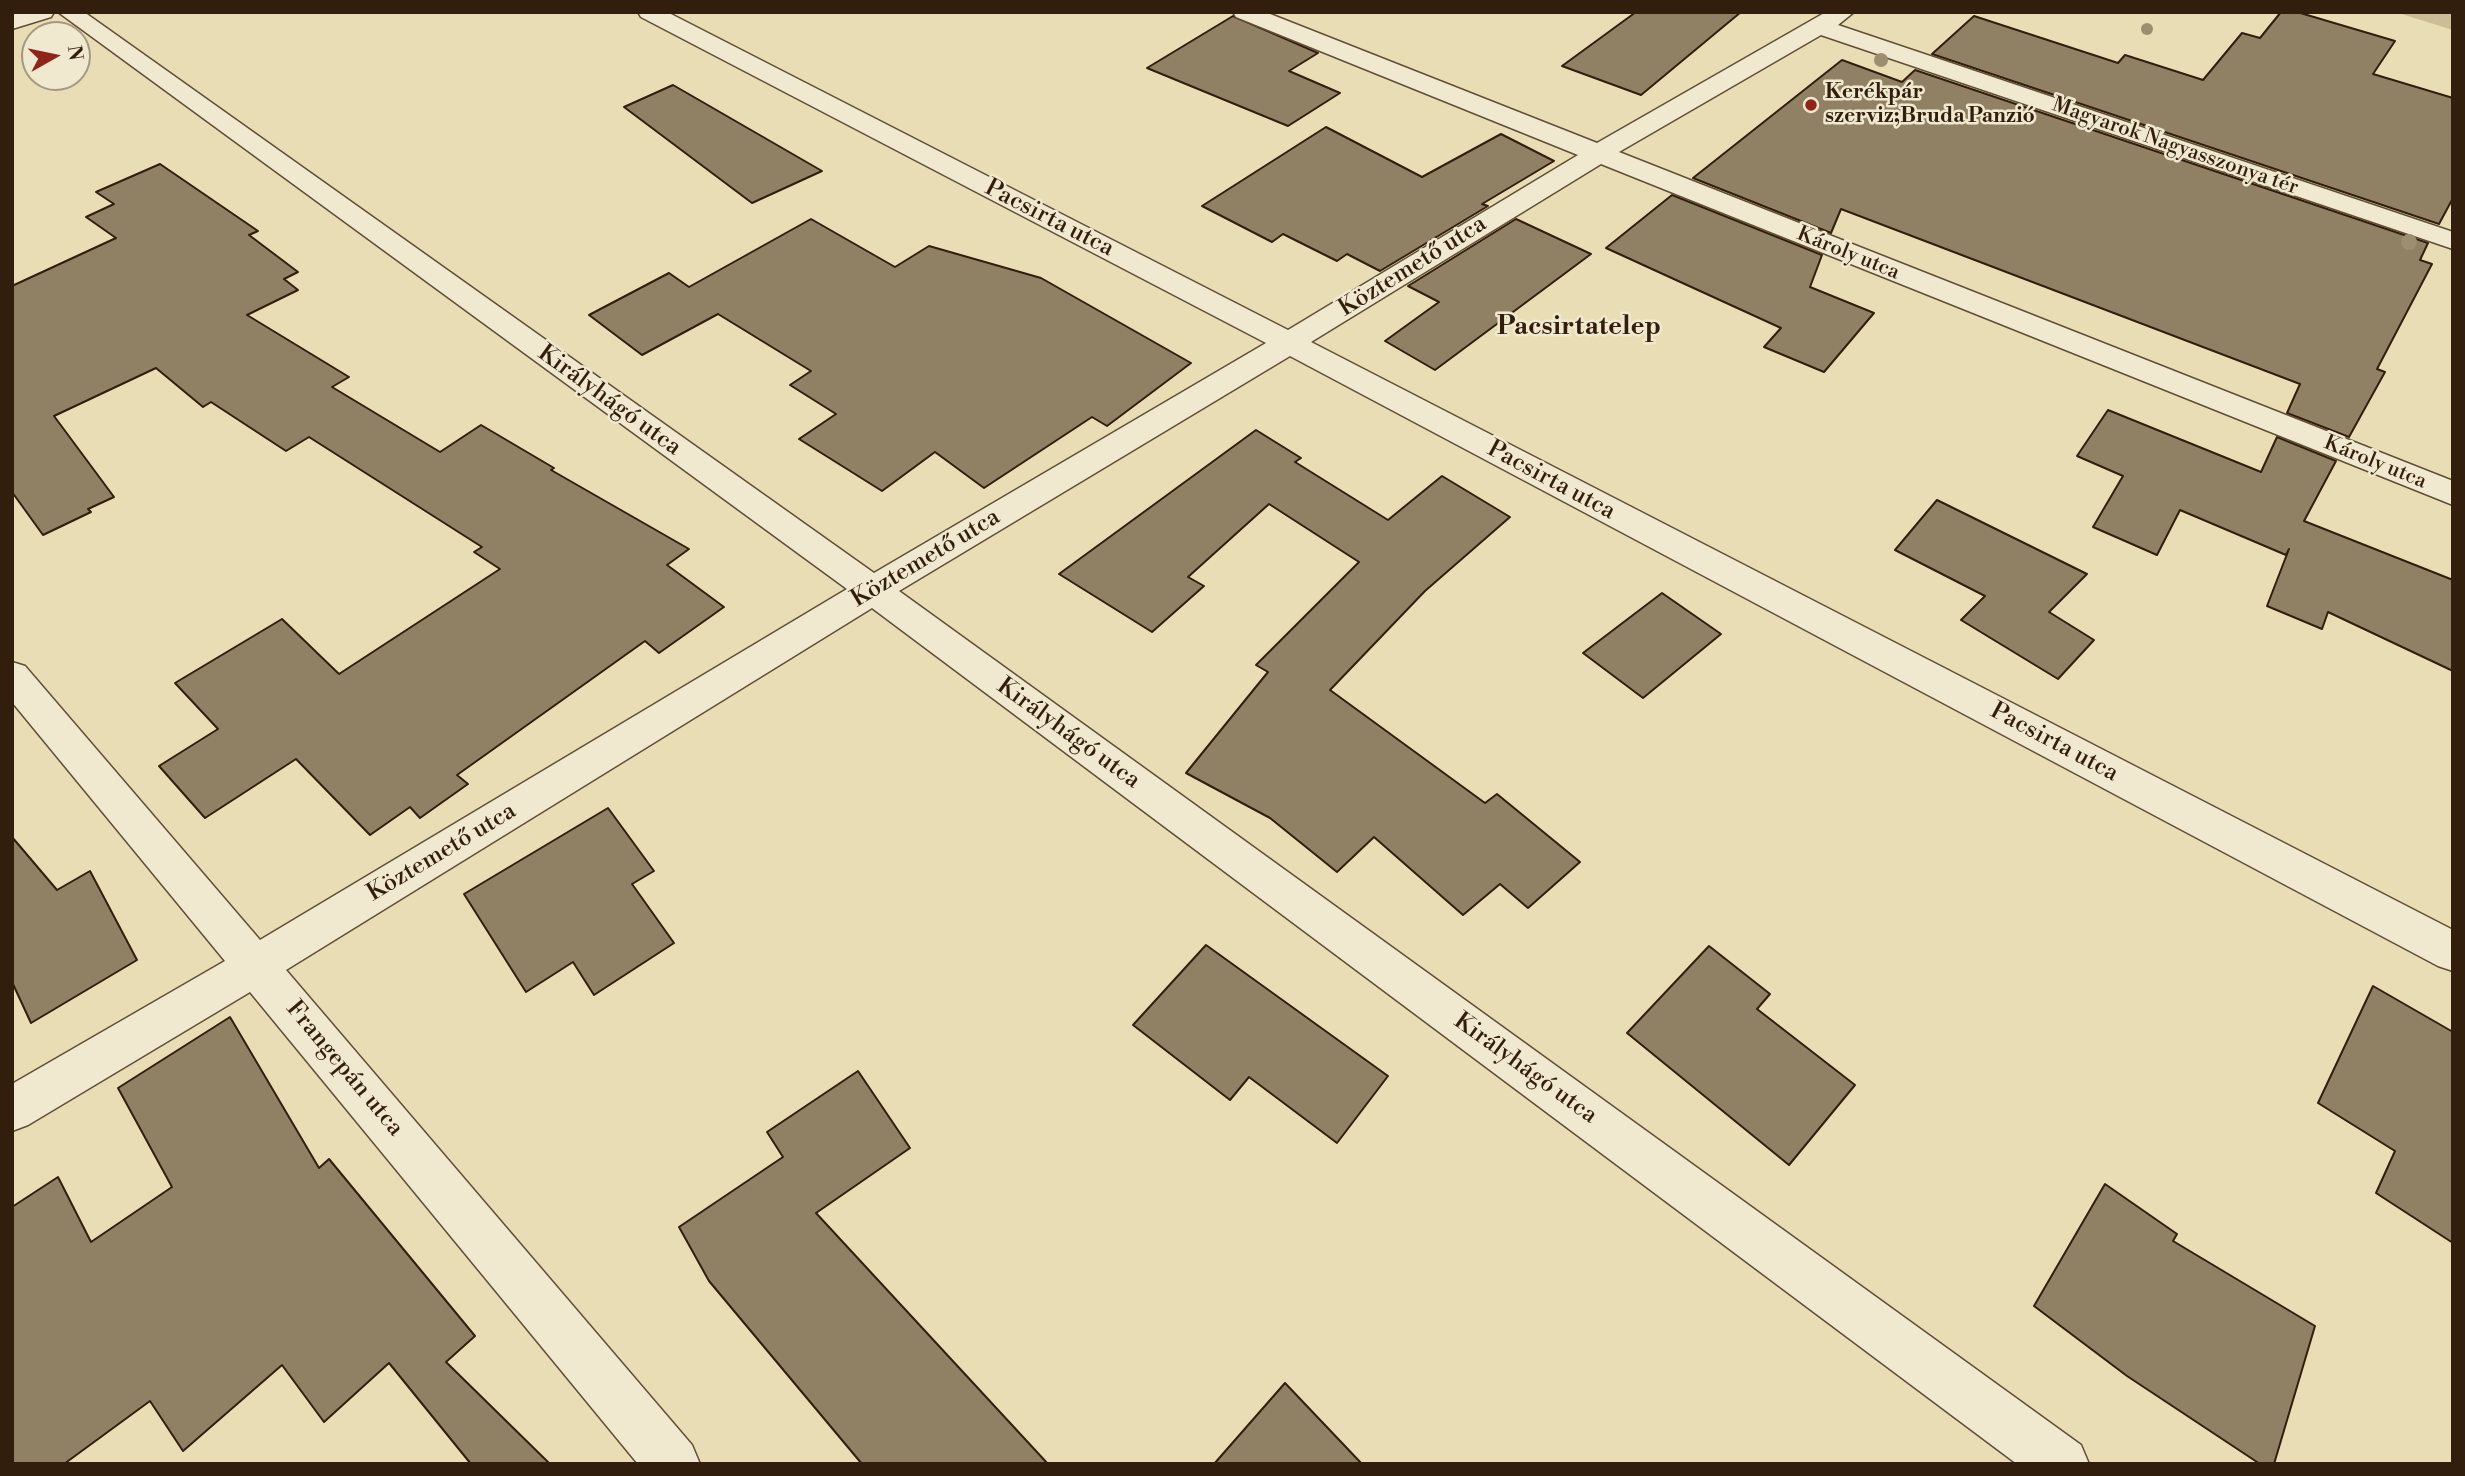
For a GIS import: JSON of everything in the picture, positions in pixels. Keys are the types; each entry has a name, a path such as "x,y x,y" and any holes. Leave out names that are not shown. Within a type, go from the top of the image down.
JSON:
{"street":[{"path":"12,22 43,12"},
{"name":"Királyhágó utca","path":"69,12 873,590 2062,1464"},
{"name":"Pacsirta utca","path":"649,12 1289,343 2453,952"},
{"name":"Károly utca","path":"1244,12 2453,494"},
{"name":"Köztemető utca","path":"12,1109 257,965 873,590 1289,343 1598,154 1831,19"},
{"name":"Magyarok Nagyasszonya tér","path":"1831,19 2453,241"},
{"name":"Frangepán utca","path":"12,676 673,1464"}],"shaded area":[{"path":"2395,12 2453,12 2453,30"}],"building":[{"path":"1636,12 1741,12 1641,95 1562,66"},
{"path":"2281,12 2297,12 2395,41 2373,74 2453,98 2453,198 2439,224 1932,54 1974,16 2118,63 2125,55 2203,80 2242,33 2260,38"},
{"path":"1233,16 1318,53 1289,71 1340,93 1288,126 1147,68"},
{"path":"1842,60 1902,82 1915,70 2428,243 2420,260 2432,264 2377,369 2385,372 2349,437 2287,413 2300,384 1841,209 1831,233 1693,178"},
{"path":"673,85 822,171 752,203 624,107"},
{"path":"1326,127 1422,177 1501,134 1554,161 1482,204 1488,206 1380,271 1347,254 1337,261 1283,234 1272,242 1202,206"},
{"path":"160,164 258,231 249,235 298,272 284,279 298,290 247,315 349,377 332,387 440,452 481,425 554,468 551,470 689,549 667,565 724,607 659,653 645,641 457,775 468,784 420,818 410,807 370,835 296,759 205,818 159,766 218,729 175,683 282,619 339,674 500,569 474,552 482,547 309,437 286,451 211,402 203,407 156,368 54,416 114,497 88,509 91,512 43,535 12,492 12,286 116,238 86,217 114,204 96,192"},
{"path":"1672,195 1822,255 1810,287 1874,313 1824,372 1764,347 1781,328 1606,248"},
{"path":"811,219 895,267 929,246 1041,278 1191,363 1107,426 1092,417 984,488 935,452 882,491 799,439 836,414 790,385 811,371 718,314 642,355 589,315 669,273 689,287"},
{"path":"1516,219 1591,254 1435,370 1385,341 1439,302 1408,286"},
{"path":"2108,410 2261,472 2277,437 2336,461 2304,521 2453,580 2453,671 2328,612 2322,629 2267,606 2289,549 2286,555 2180,510 2157,555 2093,527 2123,476 2077,456"},
{"path":"1256,430 1301,458 1295,462 1388,520 1442,476 1510,517 1425,591 1330,690 1485,803 1497,794 1580,862 1528,908 1500,884 1463,915 1374,837 1337,872 1270,818 1186,773 1268,672 1256,665 1359,562 1269,504 1188,577 1204,586 1152,632 1059,574"},
{"path":"1937,500 2087,574 2049,612 2094,640 2058,679 1961,620 1985,596 1895,550"},
{"path":"1662,593 1721,634 1643,698 1583,653"},
{"path":"608,808 654,871 632,884 674,943 594,995 573,962 526,992 464,894"},
{"path":"12,837 57,890 90,871 137,960 31,1023 12,982"},
{"path":"1206,945 1388,1076 1337,1143 1249,1077 1230,1100 1133,1025"},
{"path":"1709,946 1770,994 1757,1009 1855,1085 1789,1165 1627,1033"},
{"path":"2373,986 2453,1032 2453,1243 2376,1193 2395,1151 2318,1103"},
{"path":"230,1017 319,1168 329,1159 475,1336 446,1362 550,1464 471,1464 389,1363 324,1422 282,1365 183,1451 150,1401 64,1464 12,1464 12,1207 58,1177 91,1242 172,1187 118,1088"},
{"path":"858,1071 910,1148 816,1213 1048,1464 862,1464 709,1281 679,1227 783,1157 767,1132"},
{"path":"2105,1184 2177,1234 2173,1241 2315,1326 2274,1464 2260,1464 2127,1376 2034,1306"},
{"path":"1285,1383 1362,1464 1214,1464"}],"place":[{"name":"Kerékpár szerviz;Bruda Panzió","path":"1811,105"}],"district":[{"name":"Pacsirtatelep","path":"1579,328"}]}
